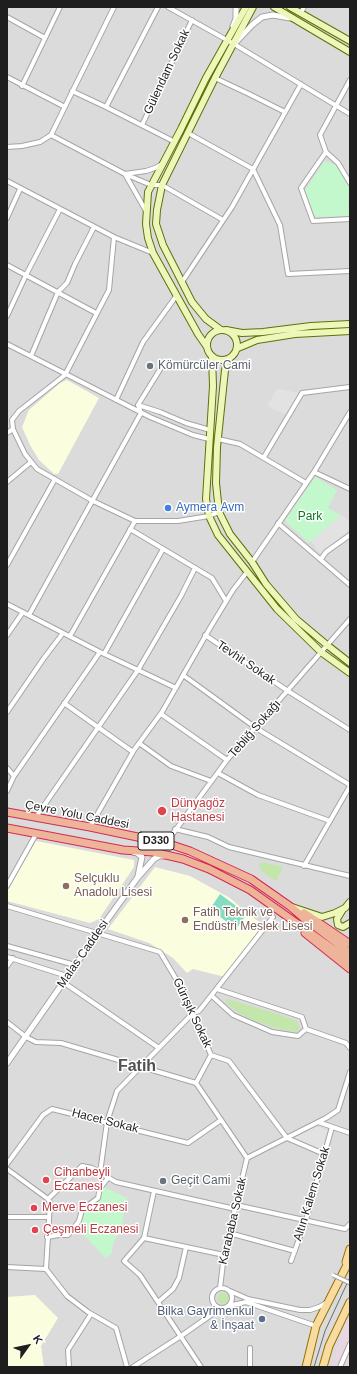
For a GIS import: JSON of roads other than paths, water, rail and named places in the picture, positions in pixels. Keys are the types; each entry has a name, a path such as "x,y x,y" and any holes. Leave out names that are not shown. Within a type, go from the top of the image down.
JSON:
{"highway":[{"name":"Çevre Yolu Caddesi","path":"7,812 166,843 190,851 251,879 291,907 350,953"},
{"name":"D330","path":"7,828 123,850 153,852 168,855 209,869 250,890 350,961"},
{"path":"291,907 314,919 350,944"},
{"path":"286,915 314,941 350,969"}],"main road":[{"path":"246,7 206,78 175,142 148,192 146,211 148,238 154,253 198,334 212,356 213,386 206,499 208,516 218,535 277,609 321,652 350,673"},
{"path":"238,348 237,339 234,335 206,319 192,302 163,245 156,224 162,185 215,78 253,7"},
{"path":"274,7 350,52"},
{"path":"290,7 350,41"},
{"path":"207,347 209,337 212,334 223,330 242,333 311,326 350,324"},
{"path":"212,356 219,360 228,359 232,357 238,348 257,340 294,334 350,331"},
{"path":"228,359 224,370 218,439 216,483 219,512 230,534 252,562 266,584 296,619 350,662"},
{"path":"350,902 338,917 337,923 343,928 350,923"},
{"path":"291,907 322,917 335,913 344,908"},
{"path":"344,1270 350,1249"},
{"path":"306,1367 316,1326 350,1259"},
{"path":"323,1367 329,1346 348,1311 350,1302"}],"street":[{"path":"22,86 60,7"},
{"path":"7,147 22,146 40,142 51,135 114,7"},
{"path":"106,107 158,7"},
{"path":"168,7 228,40 350,114"},
{"path":"228,40 236,19 236,7"},
{"path":"301,13 304,7"},
{"path":"234,44 262,17 273,15 292,18"},
{"path":"7,17 45,38"},
{"name":"Gülendam Sokak","path":"142,125 192,20"},
{"path":"7,78 65,107"},
{"path":"215,78 285,112"},
{"path":"350,80 320,135 326,152 338,163 350,183"},
{"path":"182,282 223,220 301,84"},
{"path":"72,91 175,142"},
{"path":"188,133 253,169 280,225 288,274 350,271"},
{"path":"51,135 125,174 151,185 162,185 223,220"},
{"path":"326,152 301,188 313,221 350,219"},
{"path":"125,174 146,171 163,163"},
{"path":"125,174 146,211"},
{"path":"7,181 114,237 154,253"},
{"path":"7,218 20,189"},
{"path":"7,316 60,209"},
{"path":"31,356 58,292 67,283 74,264 94,227"},
{"path":"114,237 109,290 65,375 19,411 12,420 13,430 25,454 37,469 93,501 135,521 178,521 208,516 219,512"},
{"path":"7,265 96,313"},
{"path":"116,400 143,342 177,295"},
{"path":"7,344 141,413 193,435 210,439"},
{"path":"138,405 164,363"},
{"path":"264,457 302,393 350,387"},
{"path":"138,405 186,423 210,430"},
{"path":"29,615 141,413 138,405"},
{"path":"252,562 314,472 350,412"},
{"path":"7,418 12,420"},
{"path":"7,433 13,430"},
{"path":"218,439 240,444 306,483"},
{"path":"7,482 31,462"},
{"path":"314,472 350,489"},
{"path":"7,565 55,479"},
{"path":"70,636 135,521"},
{"path":"278,523 350,585"},
{"path":"130,529 212,578 226,601"},
{"path":"321,559 326,552 350,535"},
{"path":"7,791 14,776 64,703 102,653 163,549"},
{"path":"36,818 138,670 196,568"},
{"path":"90,828 133,752 161,714 226,601 247,572"},
{"path":"7,604 102,653 176,688"},
{"path":"7,634 23,612"},
{"name":"Tebliğ Sokağı","path":"166,843 227,760 288,692 350,618"},
{"path":"7,712 63,632"},
{"name":"Tevhit Sokak","path":"205,636 288,692 350,730"},
{"path":"183,675 256,728 350,786 304,866"},
{"path":"64,703 133,752"},
{"path":"161,714 227,760"},
{"path":"139,743 171,766 211,781"},
{"path":"7,768 14,776"},
{"path":"218,773 258,795 330,821"},
{"path":"175,829 208,837 229,847 350,876"},
{"path":"7,886 38,833"},
{"path":"123,850 137,853 142,857 138,877"},
{"name":"Malas Caddesi","path":"7,1063 138,877 154,859 159,856 168,855"},
{"name":"Gürışık Sokak","path":"7,906 160,952 185,994 211,1055 230,1061 286,1138"},
{"path":"100,1173 107,1122 117,1091 193,1013 199,1011 273,916"},
{"path":"7,946 75,965"},
{"path":"7,957 67,976"},
{"path":"7,966 13,958"},
{"path":"63,982 159,1048"},
{"path":"217,989 302,1017 306,1029"},
{"path":"212,996 233,1016 272,1032 298,1036 306,1029"},
{"path":"7,1022 26,1037 36,1042 61,1043 141,1066 196,1084 247,1158 318,1122 338,1110 350,1072"},
{"path":"306,1029 346,1043 350,1048"},
{"path":"196,1084 211,1055"},
{"name":"Hacet Sokak","path":"7,1164 43,1115 52,1109 188,1142 221,1120"},
{"path":"318,1122 350,1133"},
{"name":"Altın Kalem Sokak","path":"290,1261 306,1220 332,1127"},
{"path":"286,1138 324,1154"},
{"name":"Karababa Sokak","path":"220,1288 224,1255 247,1158"},
{"path":"48,1199 82,1166 92,1168 116,1182 154,1191 306,1220 345,1229 350,1224"},
{"path":"7,1168 48,1199 50,1203 46,1269 67,1296 91,1314 116,1328 127,1367"},
{"path":"47,1237 68,1235 79,1221 82,1210 98,1198 100,1188 108,1178"},
{"path":"154,1191 144,1238 124,1261 140,1275 201,1367"},
{"path":"7,1217 49,1217"},
{"path":"229,1233 295,1251"},
{"path":"144,1238 224,1255"},
{"path":"158,1302 173,1289 180,1278 186,1247"},
{"path":"7,1267 46,1269"},
{"path":"333,1275 350,1283"},
{"path":"316,1326 246,1302 222,1308 218,1307 214,1304 212,1297 214,1291 224,1288 248,1299 300,1310 310,1310 328,1302"},
{"path":"228,1306 232,1298 230,1291"},
{"path":"133,1367 211,1315 218,1307"},
{"path":"69,1367 68,1350 91,1314"},
{"path":"340,1367 350,1344"},
{"path":"250,1348 250,1367"}],"tram line":[{"path":"314,1367 325,1331 350,1277"}],"place":[{"name":"Kömürcüler Cami","path":"150,366"},
{"name":"Aymera Avm","path":"168,508"},
{"name":"Dünyagöz Hastanesi","path":"162,811"},
{"name":"Selçuklu Anadolu Lisesi","path":"66,886"},
{"name":"Fatih Teknik ve Endüstri Meslek Lisesi","path":"185,920"},
{"name":"Cihanbeyli Eczanesi","path":"46,1180"},
{"name":"Geçit Cami","path":"163,1181"},
{"name":"Merve Eczanesi","path":"34,1208"},
{"name":"Çeşmeli Eczanesi","path":"35,1230"},
{"name":"Bilka Gayrimenkul & İnşaat","path":"262,1319"}],"district":[{"name":"Fatih","path":"137,1067"}],"park label":[{"name":"Park","path":"310,517"}]}
